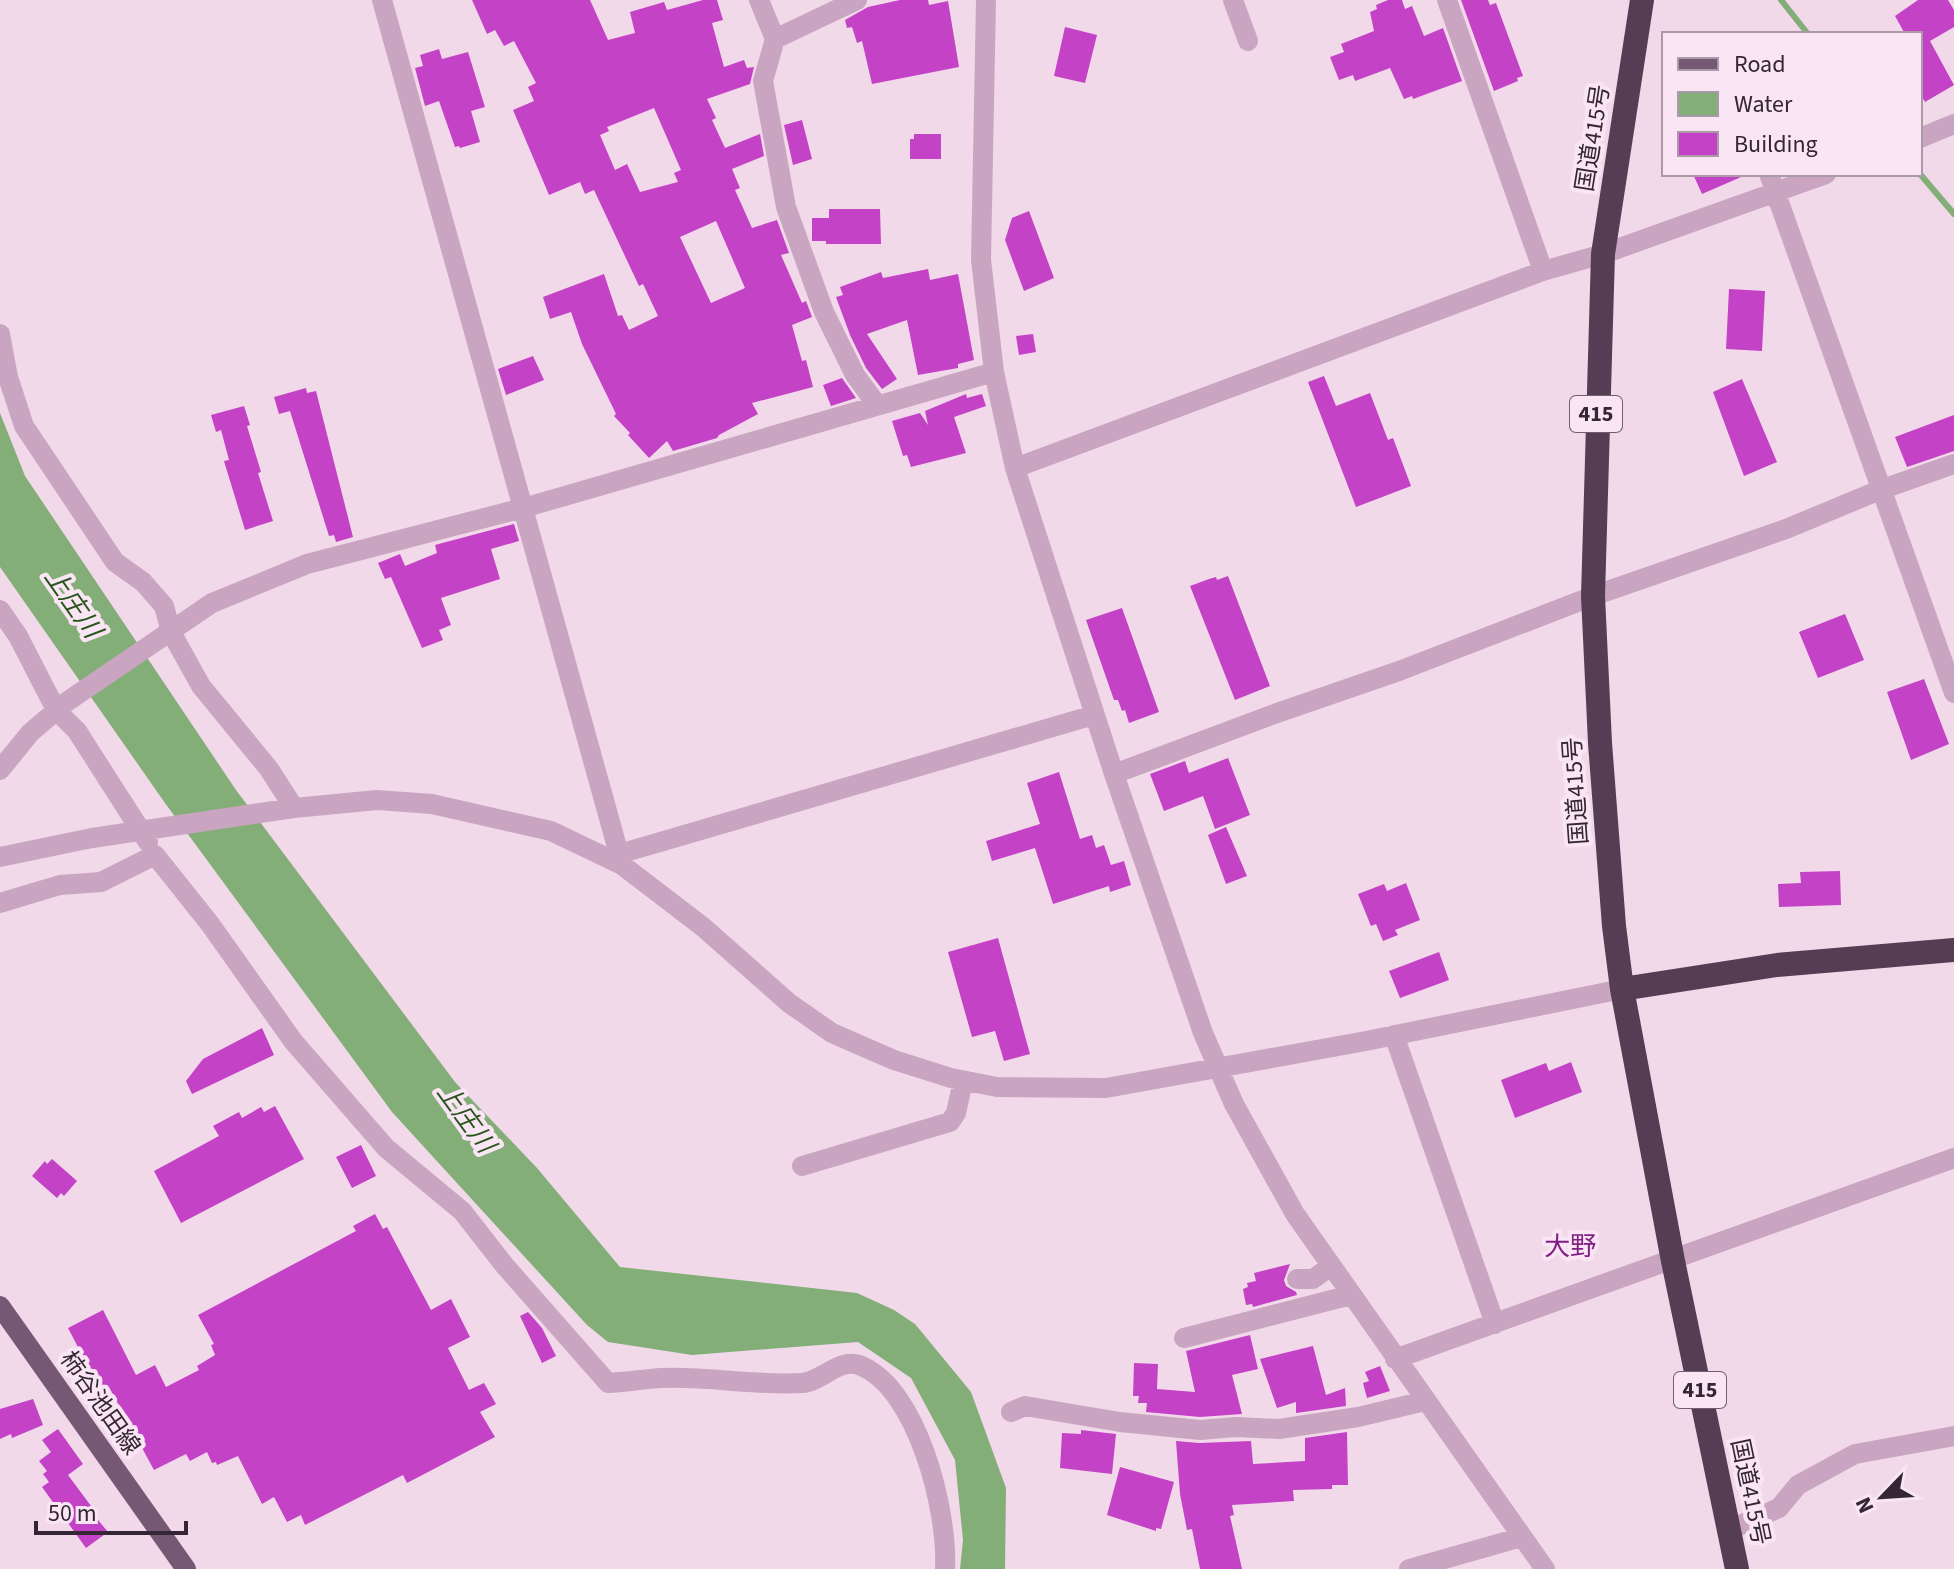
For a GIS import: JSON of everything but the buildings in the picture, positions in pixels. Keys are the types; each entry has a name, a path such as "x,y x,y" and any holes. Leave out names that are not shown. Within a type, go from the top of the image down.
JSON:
{"highway":[{"name":"国道415号","path":"1642,0 1603,254 1593,596 1606,831 1622,989 1673,1261 1737,1569"},
{"path":"1622,989 1777,965 1954,950"}],"main road":[{"name":"柿谷池田線","path":"0,1306 186,1569"}],"street":[{"path":"382,0 620,860"},
{"path":"759,0 775,39 763,81 786,207 824,312 855,375 877,405"},
{"path":"775,39 857,0"},
{"path":"986,0 981,260 994,372 1015,468 1094,715 1216,1066 1295,1214 1545,1569"},
{"path":"1233,0 1248,41"},
{"path":"1447,0 1543,271"},
{"path":"1922,137 1954,124"},
{"path":"1015,468 1543,271 1603,254 1773,184 1815,176"},
{"path":"1773,184 1954,693"},
{"path":"0,334 8,377 24,426 115,562 143,582 164,606 171,632 201,686 269,769 294,808"},
{"path":"0,770 30,733 60,706 212,603 307,564 523,508 994,372"},
{"path":"1114,774 1413,666 1593,596 1786,529 1880,490 1954,464"},
{"path":"0,610 143,831 155,855 210,924 293,1041 386,1148 462,1211 505,1266 608,1383 664,1378 808,1383 841,1366 855,1364 878,1375 901,1406 926,1451 942,1514 945,1569"},
{"path":"620,860 1094,715"},
{"path":"0,857 92,838 294,808 377,800 432,804 551,831 620,860 703,927 789,1003 832,1033 894,1060 963,1081 997,1087 1106,1088 1622,989"},
{"path":"0,903 60,885 101,882 155,855"},
{"path":"1394,1035 1495,1324"},
{"path":"802,1166 950,1122 956,1113 963,1081"},
{"path":"1395,1359 1954,1158"},
{"path":"1297,1279 1313,1279 1331,1266"},
{"path":"1184,1338 1351,1295"},
{"path":"1011,1412 1025,1406 1120,1422 1200,1430 1236,1427 1279,1429 1358,1417 1425,1401"},
{"path":"1729,1530 1779,1508 1798,1485 1855,1454 1954,1436"},
{"path":"1409,1569 1522,1537"}],"water":[{"name":"上庄川","path":"0,413 25,476 236,790 455,1082 537,1168 620,1267 857,1293 894,1310 915,1324 971,1392 1006,1488 1005,1569 960,1569 963,1540 955,1460 911,1378 858,1342 692,1355 608,1342 587,1325 392,1112 165,803 0,567"}],"waterway":[{"path":"1781,0 1806,32"},
{"path":"1922,176 1954,214"}],"district":[{"name":"大野","path":"1570,1246"}]}
